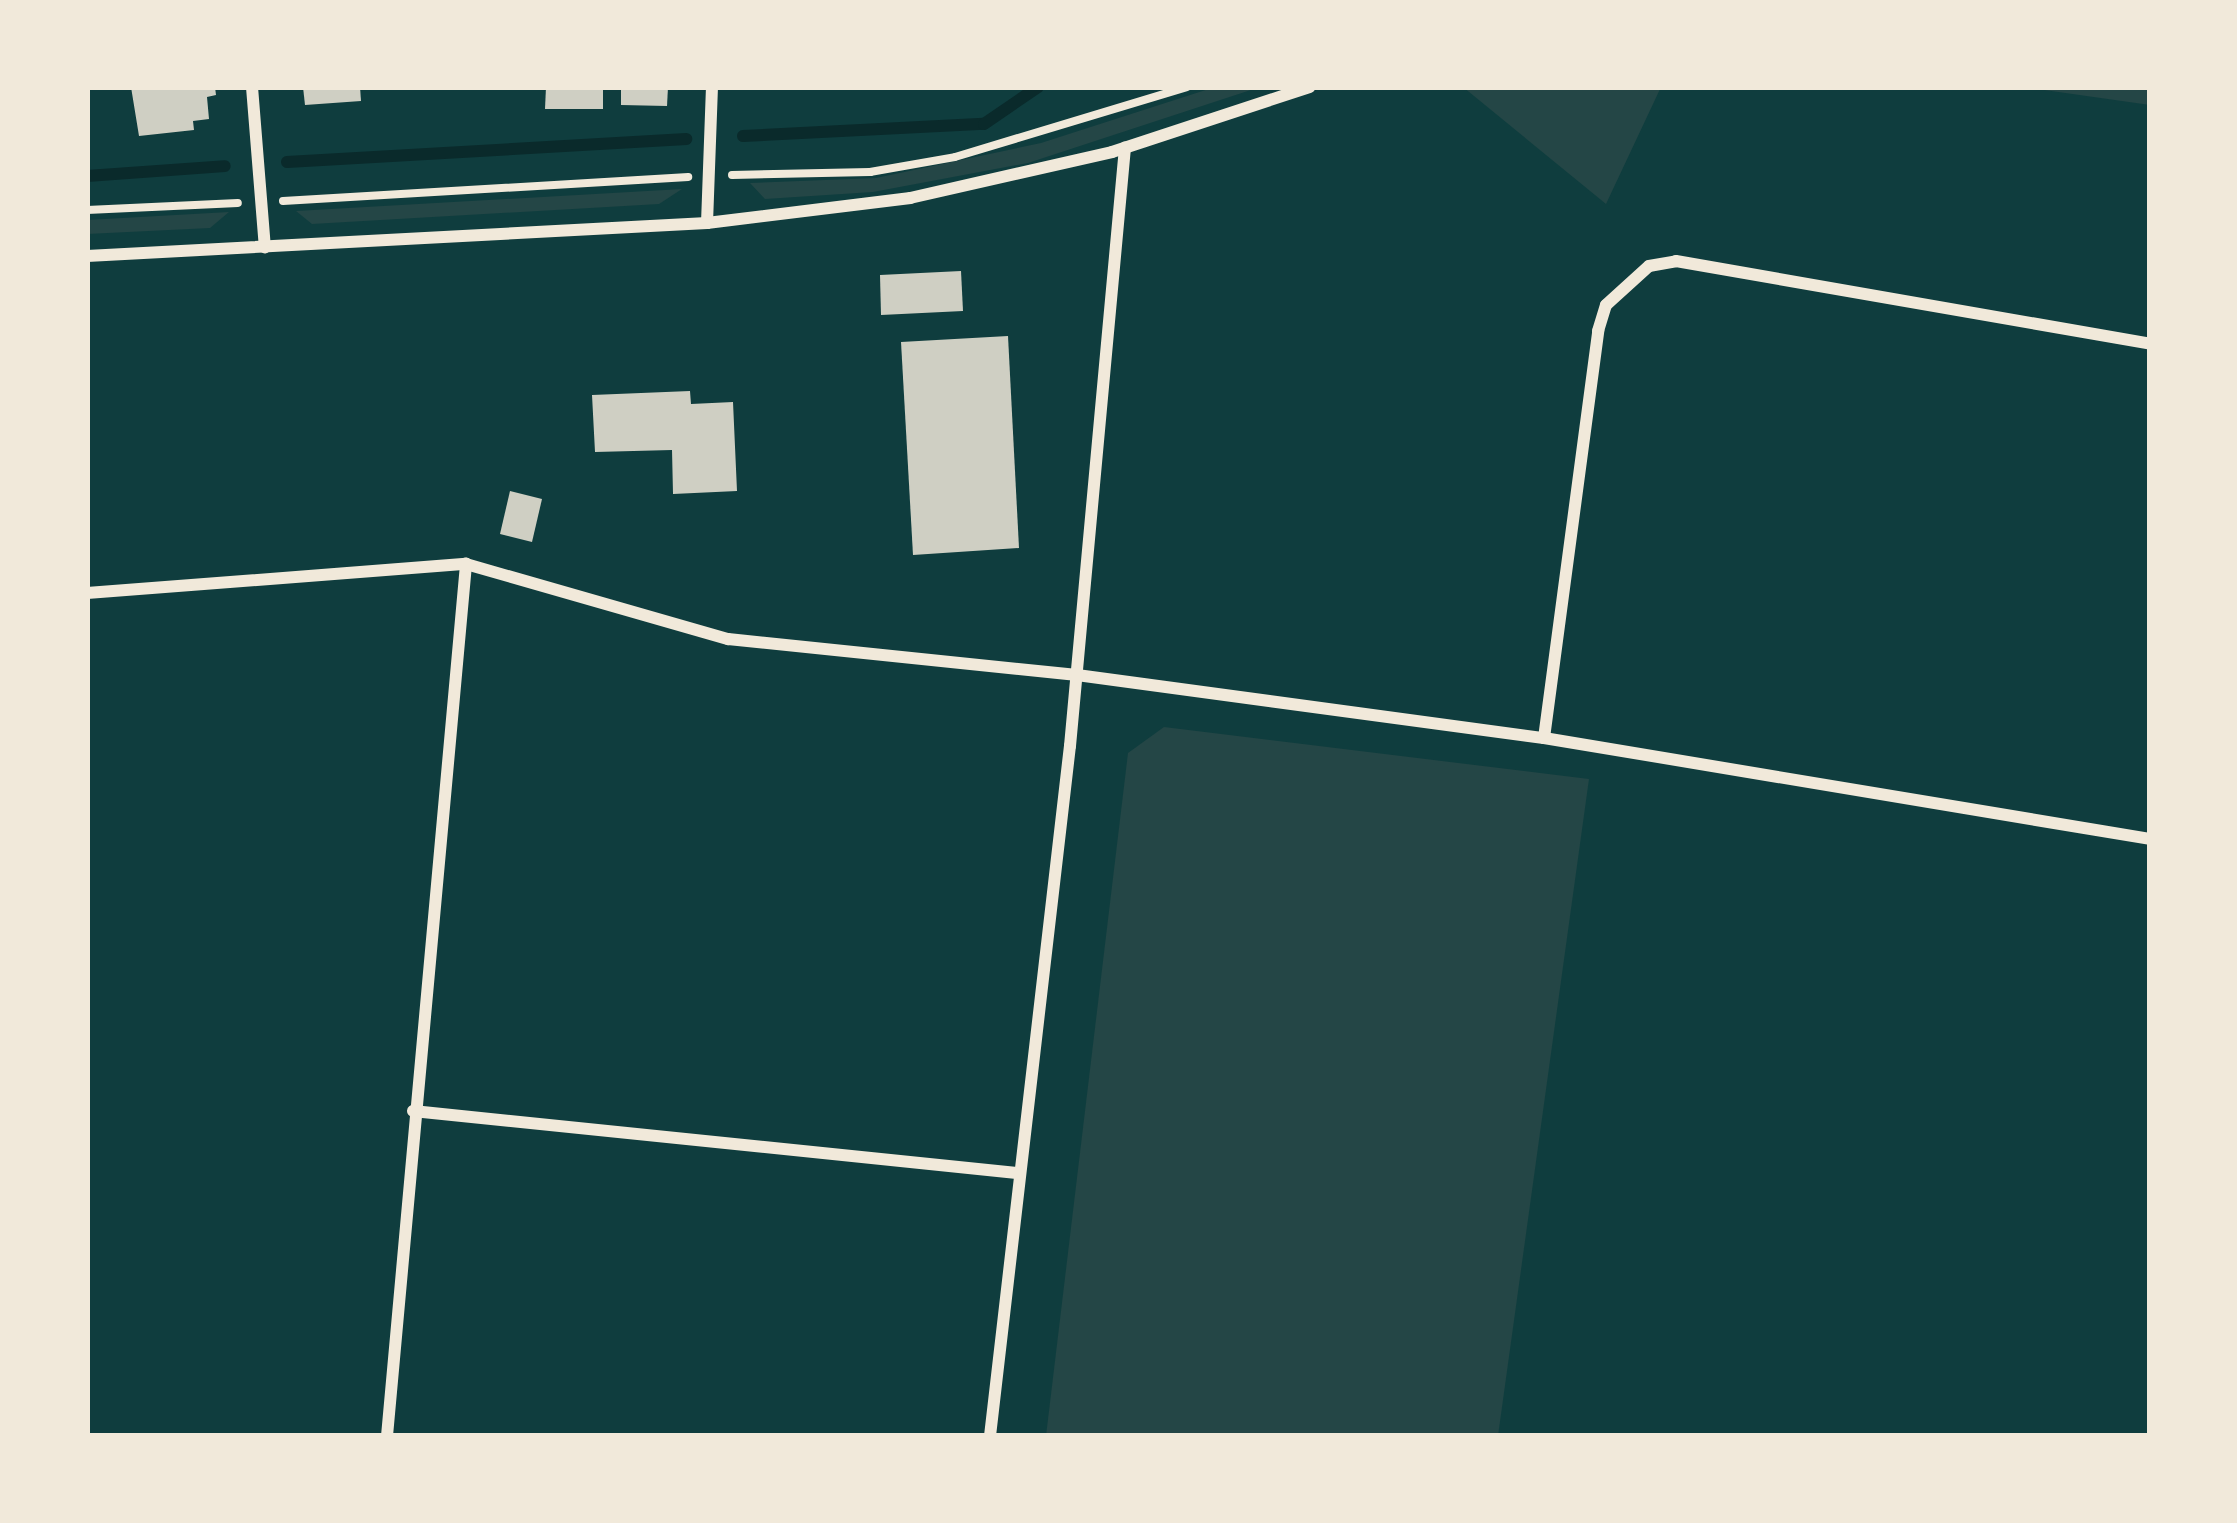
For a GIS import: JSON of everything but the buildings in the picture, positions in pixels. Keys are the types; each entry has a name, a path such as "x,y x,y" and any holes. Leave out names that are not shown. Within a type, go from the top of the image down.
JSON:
{"street":[{"path":"253,87 265,247"},
{"path":"707,223 712,87"},
{"path":"87,256 707,223 910,198 1125,148 1310,87"},
{"path":"990,1436 1077,675 1125,148"},
{"path":"1544,738 1598,331 1606,305 1649,266 1676,261 2150,344"},
{"path":"387,1436 466,565"},
{"path":"87,593 466,565 728,639 1077,675 1544,738 2150,839"},
{"path":"413,1111 1017,1173"}],"path":[{"path":"87,210 709,176 870,172 955,157 1187,87"}],"shaded area":[{"path":"1215,87 1260,87 1028,163 873,192 765,199 750,183 876,178 1041,143"},
{"path":"1463,87 1661,87 1606,204"},
{"path":"2023,87 2150,87 2150,105"},
{"path":"682,189 659,204 312,224 296,211"},
{"path":"229,212 210,228 87,234 87,220"},
{"path":"1164,727 1589,779 1498,1436 1046,1436 1128,753"}],"waterway":[{"path":"743,136 984,124 1038,87"},
{"path":"287,162 686,139"},
{"path":"87,176 225,166"}]}
